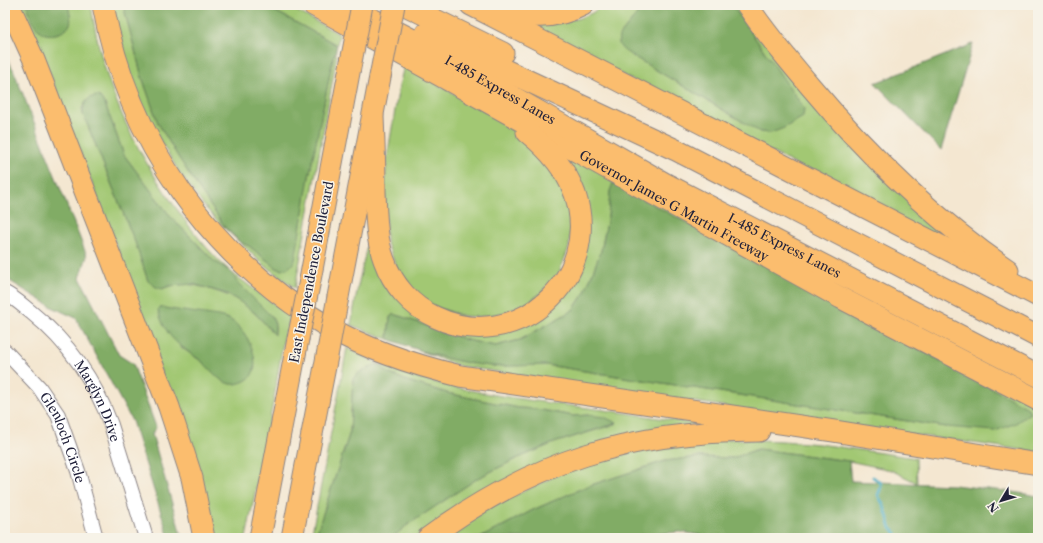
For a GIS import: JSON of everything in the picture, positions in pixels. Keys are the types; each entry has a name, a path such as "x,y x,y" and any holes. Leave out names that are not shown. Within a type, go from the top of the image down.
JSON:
{"highway":[{"path":"9,5 34,60 169,407 192,478 204,538"},
{"path":"102,5 116,60 127,94 141,126 177,186 197,214 246,266 272,288 331,328 362,344 427,368 460,376 834,431 1038,464"},
{"name":"Governor James G Martin Freeway","path":"313,5 841,298 1038,400"},
{"name":"I-485 Express Lanes","path":"345,5 415,40 666,184 1038,376"},
{"name":"East Independence Boulevard","path":"260,538 362,5"},
{"name":"I-485 Express Lanes","path":"371,5 416,28 676,150 1038,337"},
{"path":"292,538 394,5"},
{"path":"405,5 618,108 1038,321"},
{"path":"471,5 1038,296"},
{"path":"476,5 508,14 534,17 559,14 583,5"},
{"path":"747,5 800,75 878,160 958,232 1038,291"},
{"path":"373,116 376,221 380,249 389,272 406,297 420,309 442,321 465,327 490,328 502,326 524,318 554,296 568,276 573,265 578,247 580,217 574,193 556,160 536,139 487,102"},
{"path":"428,538 477,504 505,488 535,474 596,451 630,443 695,433 729,431 834,431"}],"street":[{"name":"Marglyn Drive","path":"9,295 50,327 72,353 93,384 111,425 146,538"},
{"name":"Glenloch Circle","path":"5,351 39,387 58,415 78,471 96,538"}],"green space":[{"path":"20,5 27,5 34,21 70,22 68,5 91,5 96,33 111,86 121,112 145,161 176,208 214,256 234,274 290,315 287,332 285,331 284,336 274,398 246,538 214,538 140,307 50,74","holes":["87,101 105,104 124,155 170,216 214,261 230,271 238,283 272,317 275,328 274,334 249,308 229,296 188,284 169,286 162,289 148,281 135,242 83,114 82,108","227,318 240,328 248,340 255,370 207,365 179,346"]},
{"path":"27,5 68,5 71,22 65,30 56,34 43,33 35,26"},
{"path":"112,5 123,5 142,77 158,123 177,155 225,227 240,242 249,246 278,269 283,270 309,177 334,53 337,55 295,288 264,265 220,224 204,206 181,175 155,132 133,86"},
{"path":"123,5 264,5 337,45 309,177 295,260 288,268 278,269 249,246 240,242 225,227 177,155 158,123 142,77"},
{"path":"264,5 286,5 339,34 337,45"},
{"path":"603,5 645,5 619,36 631,55 760,132 771,133 804,109 732,5 738,5 955,240 951,245 532,28 534,25 577,19 592,13"},
{"path":"645,5 732,5 804,109 803,117 784,128 771,133 760,132 625,51 620,46 619,36"},
{"path":"973,44 941,150 875,83"},
{"path":"5,55 13,69 87,256 80,278 119,355 133,364 156,427 152,434 182,538 169,538 132,421 76,318 52,307 5,278"},
{"path":"404,66 475,105 527,136 554,165 572,214 569,247 559,273 538,295 527,303 503,313 479,317 465,316 436,307 416,293 398,271 386,241 385,182 387,158 399,86"},
{"path":"96,96 100,97 105,104 124,155 170,216 214,261 230,271 238,283 272,317 275,324 275,335 255,313 227,294 193,284 169,286 162,289 156,287 148,281 135,242 83,114 83,108 86,102 90,98"},
{"path":"559,149 1038,392 1038,452 880,430 460,366 422,352 459,361 491,366 546,365 946,427 610,191 608,217 601,251 585,292 573,310 520,340 495,346 467,340 394,314 390,317 388,337 391,340 351,325 369,237 397,292 494,329 580,263"},
{"path":"613,183 1028,408 1030,413 1016,423 995,431 946,427 546,365 478,365 427,353 391,340 388,337 390,317 394,314 467,340 495,346 520,340 573,310 585,292 601,251 608,217 610,191"},
{"path":"160,307 219,316 234,322 241,329 252,348 255,367 252,375 245,381 235,384 230,384 221,380 204,363 185,350 173,339 164,327 158,310"},
{"path":"347,348 395,371 477,392 699,424 654,430 419,535 416,538 392,538 406,526 478,478 516,459 554,443 616,424 589,415 573,416 536,409 519,408 447,393 407,381 390,374 378,364 360,372 353,378 350,432 315,538 311,538"},
{"path":"378,364 390,374 407,381 447,393 519,408 536,409 573,416 589,415 604,417 617,423 554,443 516,459 478,478 406,526 392,538 315,538 350,432 353,378 360,372"},
{"path":"730,439 819,444 916,458 917,483 891,470 849,461 758,449 733,458 698,457 665,461 585,487 533,510 480,538 444,538 486,509 575,467 651,447"},
{"path":"758,449 849,461 851,481 954,485 1038,496 1038,538 720,538 680,532 624,538 480,538 533,510 585,487 665,461 698,457 733,458"}],"waterway":[{"path":"873,477 881,483 878,495 884,506 891,528 896,533 897,538"}]}
